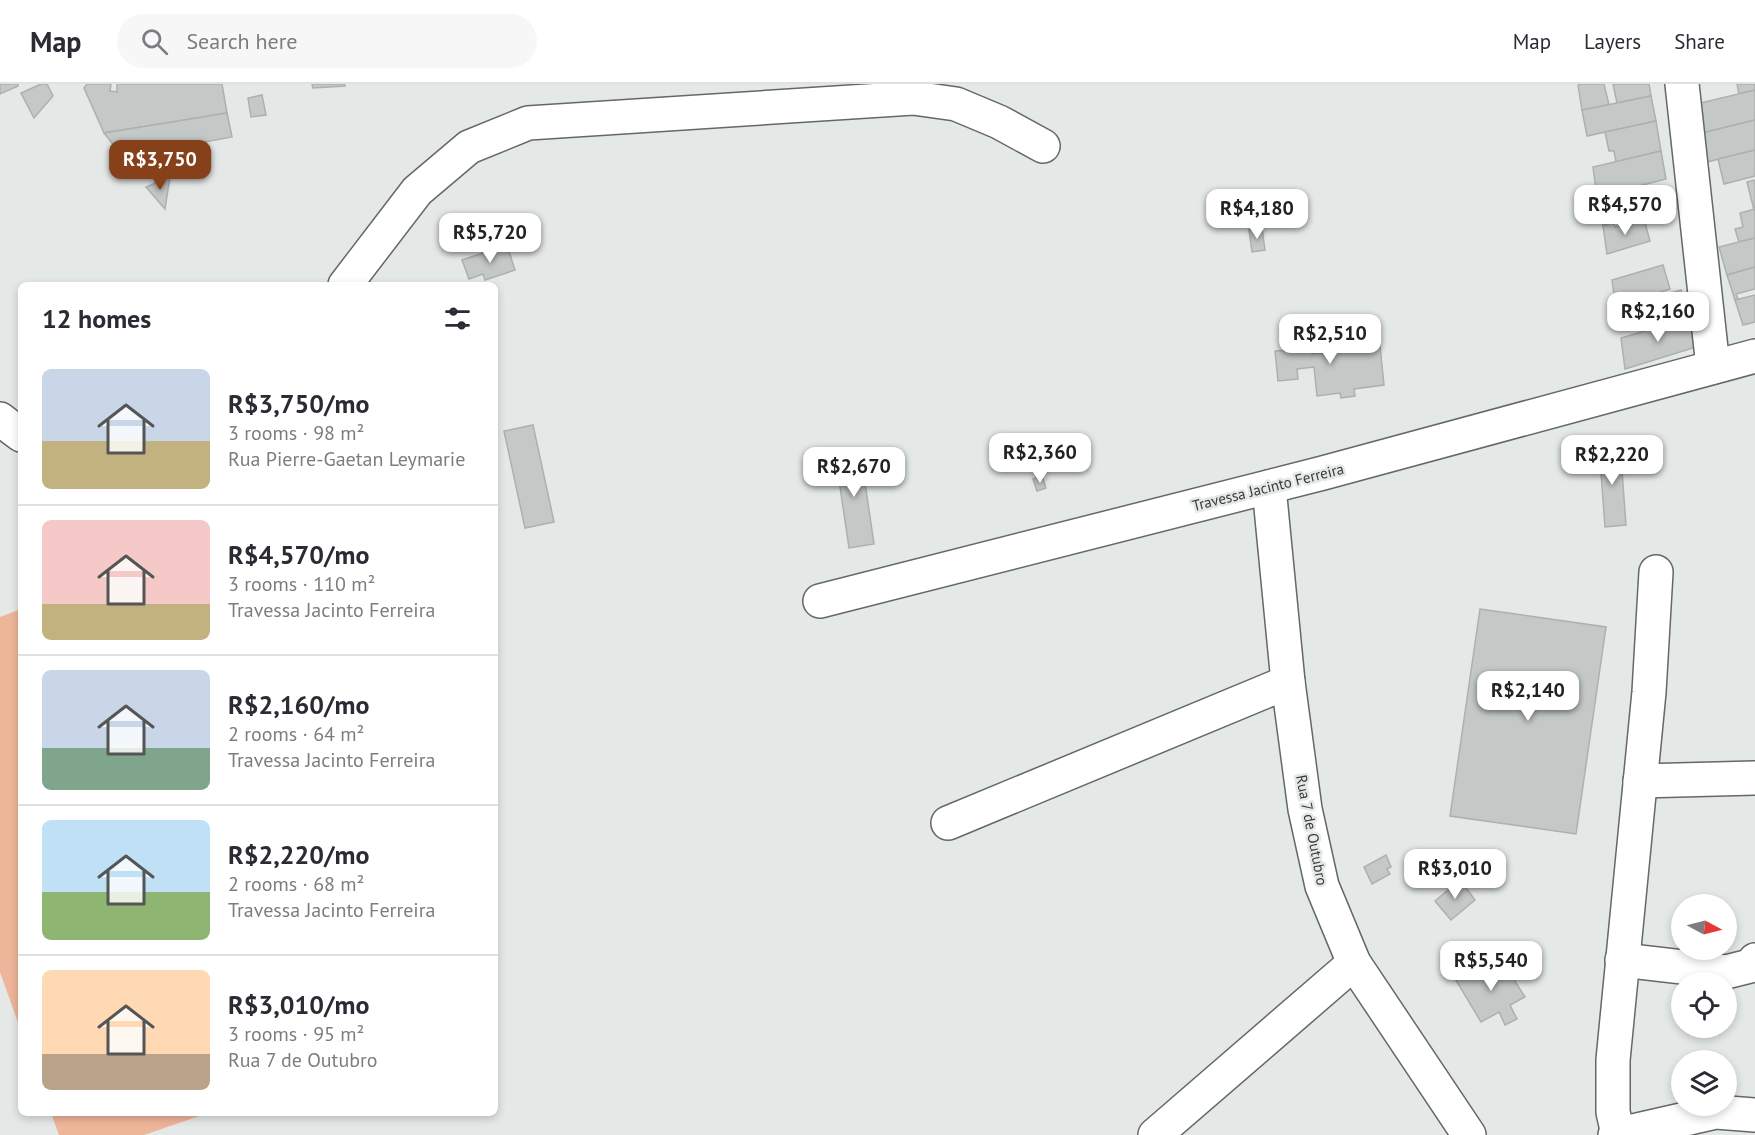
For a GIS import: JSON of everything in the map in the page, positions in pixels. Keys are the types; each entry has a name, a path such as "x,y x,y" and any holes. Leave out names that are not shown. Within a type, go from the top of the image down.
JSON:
{"street":[{"path":"1682,84 1713,367"},
{"path":"347,282 417,191 469,147 528,123 913,98 956,104 999,122 1043,146"},
{"name":"Travessa Jacinto Ferreira","path":"820,600 1269,486 1755,356"},
{"path":"0,418 18,433"},
{"name":"Rua 7 de Outubro","path":"1269,486 1288,682 1305,809 1322,886 1354,963 1469,1135"},
{"path":"1656,572 1649,692 1613,1060 1613,1112 1617,1135 1716,1113 1755,1115"},
{"path":"948,823 1288,682"},
{"path":"1640,781 1755,778"},
{"path":"1623,960 1726,972 1750,966 1755,960"},
{"path":"1155,1135 1354,963"}],"shaded area":[{"path":"18,610 18,1023 0,972 0,617"},
{"path":"52,1116 199,1116 144,1135 59,1135"}],"building":[{"path":"0,84 18,84 18,86 0,94"},
{"path":"41,84 47,84 53,96 34,118 21,93"},
{"path":"87,84 111,84 110,91 117,92 117,84 222,84 227,113 104,133 84,88"},
{"path":"312,84 345,84 345,86 313,88"},
{"path":"1604,84 1609,105 1582,110 1578,85"},
{"path":"1613,84 1649,84 1651,96 1617,103"},
{"path":"1737,84 1755,84 1755,90 1739,94"},
{"path":"1755,90 1755,120 1698,134 1692,105"},
{"path":"262,95 266,115 251,117 248,98"},
{"path":"1651,96 1656,121 1587,136 1582,110"},
{"path":"227,113 232,137 123,157 104,133"},
{"path":"1755,120 1755,150 1703,163 1698,134"},
{"path":"1656,121 1661,151 1616,162 1614,151 1609,151 1605,132"},
{"path":"1755,150 1755,176 1724,184 1718,159"},
{"path":"1661,151 1666,179 1597,197 1593,167"},
{"path":"170,177 165,209 146,187"},
{"path":"1755,180 1755,209 1754,210 1747,182"},
{"path":"1639,191 1645,214 1603,226 1597,197 1611,193 1612,199"},
{"path":"1755,209 1755,238 1739,242 1735,229 1743,227 1740,213"},
{"path":"1644,219 1650,241 1607,254 1603,226 1613,222 1615,227"},
{"path":"1262,228 1265,250 1252,252 1249,230"},
{"path":"1755,238 1755,267 1727,275 1719,247"},
{"path":"507,245 515,270 485,280 483,274 469,279 462,260"},
{"path":"1663,265 1670,289 1649,296 1650,299 1616,309 1612,280"},
{"path":"1755,267 1755,289 1736,294 1738,299 1735,300 1727,275"},
{"path":"1681,290 1689,318 1676,321 1675,316 1660,320 1654,298"},
{"path":"1755,295 1755,322 1743,325 1735,300"},
{"path":"1689,318 1696,347 1625,369 1621,338"},
{"path":"1373,322 1374,333 1360,334 1359,323"},
{"path":"1309,323 1312,354 1380,346 1384,385 1354,389 1355,396 1341,398 1340,393 1317,396 1314,367 1297,369 1298,379 1278,381 1275,351 1290,350 1288,325"},
{"path":"533,425 554,522 525,528 504,431"},
{"path":"1620,444 1626,525 1605,527 1599,446"},
{"path":"860,449 874,544 849,548 835,453"},
{"path":"1042,476 1046,488 1037,491 1033,479"},
{"path":"1480,609 1606,627 1576,834 1450,816"},
{"path":"1386,855 1391,867 1387,869 1390,874 1372,884 1364,867"},
{"path":"1460,880 1475,900 1451,920 1435,901"},
{"path":"1501,959 1525,997 1510,1005 1517,1019 1505,1025 1499,1012 1481,1022 1454,977 1464,971 1468,978"}]}
